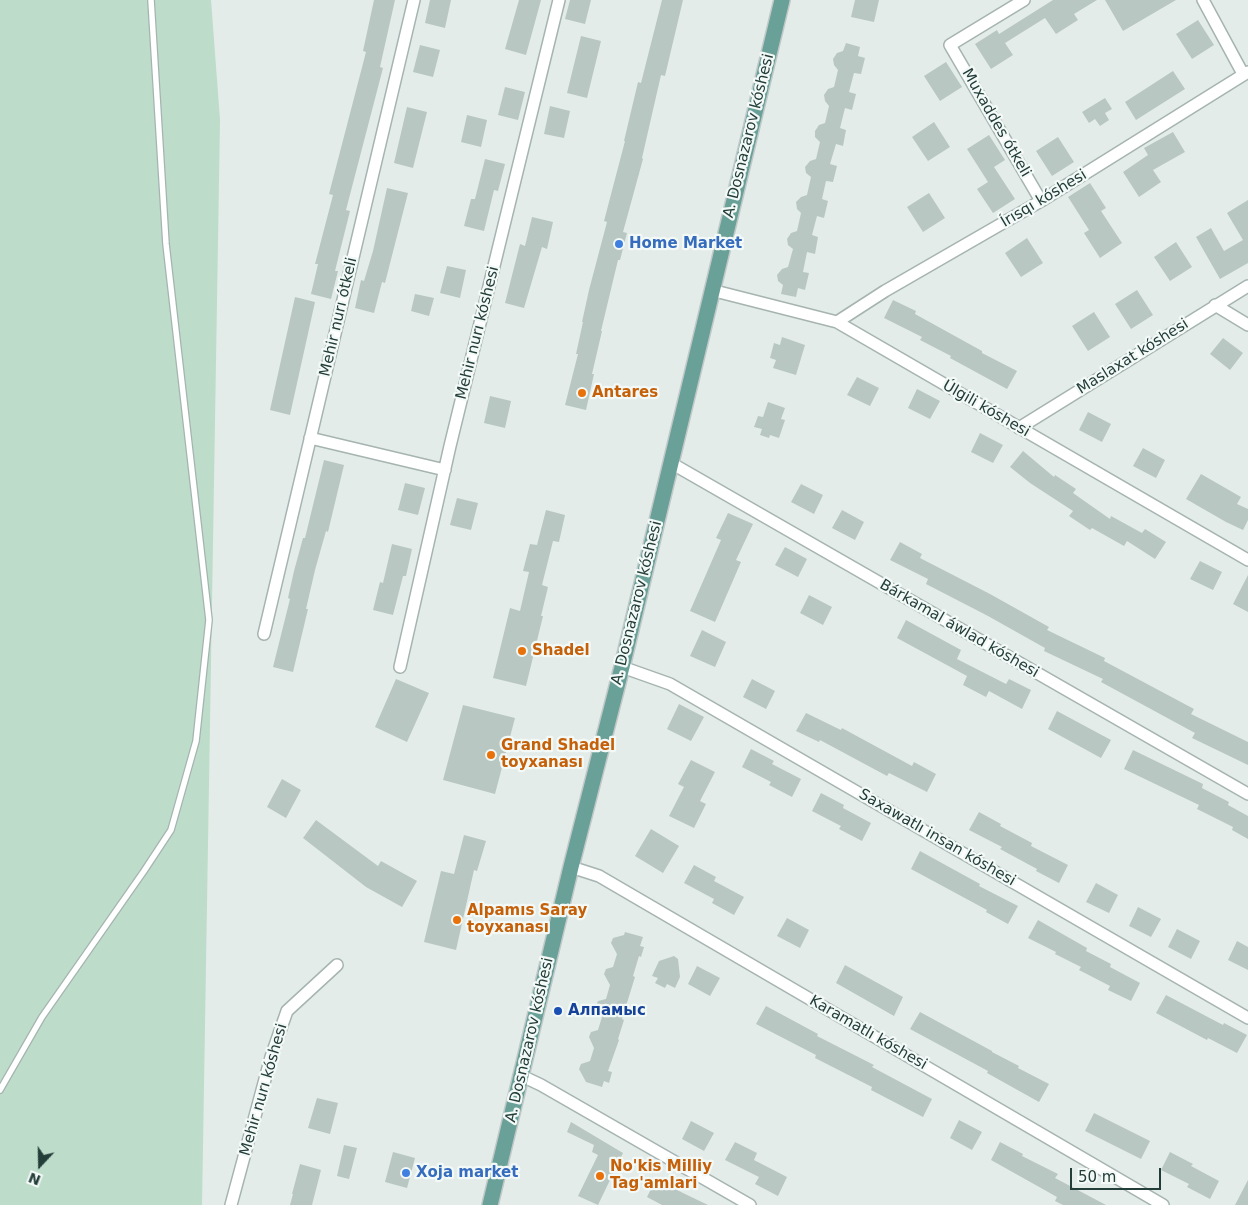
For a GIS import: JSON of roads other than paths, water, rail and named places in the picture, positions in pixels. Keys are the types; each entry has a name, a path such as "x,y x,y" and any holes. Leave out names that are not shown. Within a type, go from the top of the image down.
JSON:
{"main road":[{"name":"A. Dosnazarov kóshesi","path":"490,1205 571,867 622,667 782,0"}],"street":[{"name":"Mehir nurı ótkeli","path":"264,634 414,0"},
{"name":"Mehir nurı kóshesi","path":"400,667 445,470 559,0"},
{"name":"Muxaddes ótkeli","path":"1024,0 950,45 1041,201"},
{"path":"1203,0 1245,73"},
{"name":"Írısqı kóshesi","path":"837,322 885,291 1041,201 1245,73"},
{"name":"Maslaxat kóshesi","path":"1019,428 1248,286"},
{"name":"Úlgili kóshesi","path":"711,290 837,322 1248,560"},
{"path":"1215,305 1248,325"},
{"path":"310,438 445,470"},
{"name":"Bárkamal áwlad kóshesi","path":"671,463 1248,794"},
{"name":"Saxawatlı insan kóshesi","path":"622,667 670,684 1248,1018"},
{"name":"Karamatlı kóshesi","path":"571,867 599,876 1163,1205"},
{"name":"Mehir nurı kóshesi","path":"231,1205 271,1057 287,1011 337,965"},
{"path":"522,1076 750,1205"}],"lane":[{"path":"0,1090 42,1017 171,830 196,741 209,620 166,244 150,0"}],"place":[{"name":"Home Market","path":"619,244"},
{"name":"Antares","path":"582,393"},
{"name":"Shadel","path":"522,651"},
{"name":"Grand Shadel toyxanası","path":"491,755"},
{"name":"Alpamıs Saray toyxanası","path":"457,920"},
{"name":"Алпамыс","path":"558,1011"},
{"name":"Xoja market","path":"406,1173"},
{"name":"No'kis Milliy Tag'amlari","path":"600,1176"}]}
